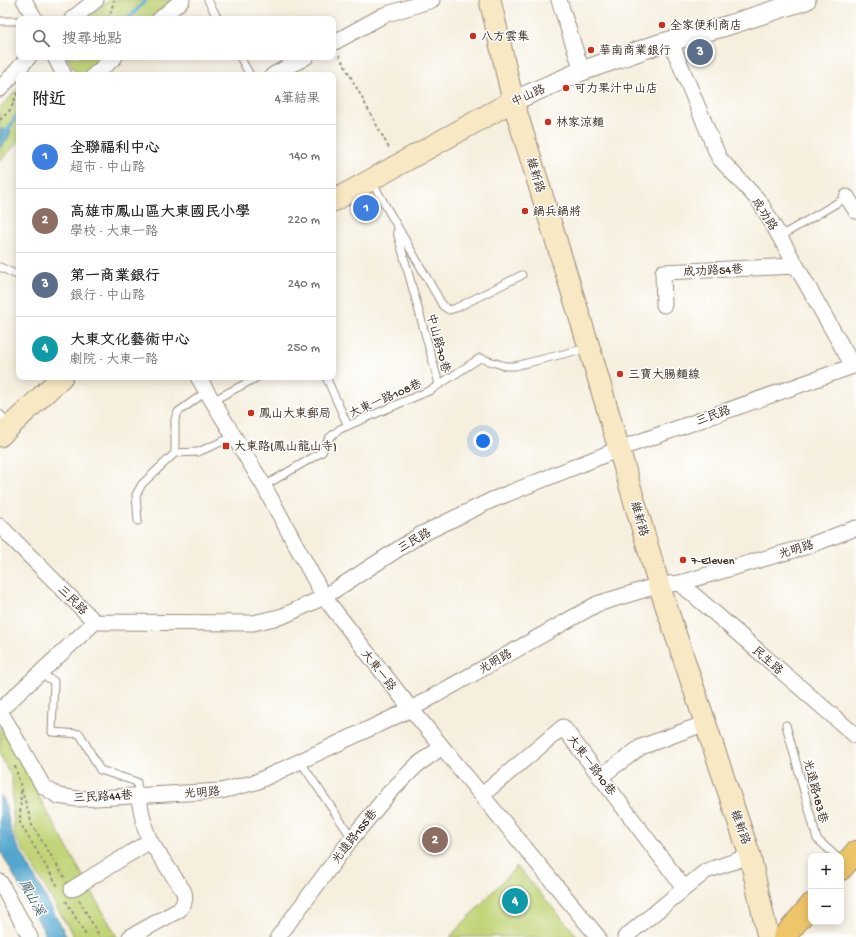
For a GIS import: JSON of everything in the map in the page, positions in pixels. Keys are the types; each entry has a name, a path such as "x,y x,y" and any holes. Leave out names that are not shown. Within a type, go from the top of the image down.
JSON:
{"main road":[{"name":"維新路","path":"490,0 513,101 589,347 660,585 750,856 768,937"},
{"name":"中山路","path":"336,199 513,101"},
{"path":"4,425 58,380"},
{"path":"784,937 808,909"}],"street":[{"path":"24,0 33,16"},
{"path":"76,16 96,0"},
{"path":"163,16 182,0"},
{"path":"336,45 384,15 432,0"},
{"path":"559,0 582,71"},
{"name":"中山路","path":"513,101 582,71 670,40 726,26 806,0"},
{"name":"成功路","path":"670,40 719,158 760,202 854,366"},
{"path":"0,89 26,60"},
{"path":"56,60 62,72"},
{"path":"98,72 112,60"},
{"path":"278,72 300,60"},
{"path":"847,197 856,211"},
{"name":"成功路54巷","path":"664,305 663,272 796,266"},
{"name":"三民路","path":"0,526 95,622 253,622 283,616 324,597 420,535 492,500 619,449 854,366"},
{"name":"大東一路","path":"200,380 264,486 324,597 410,709 598,937"},
{"name":"光明路","path":"138,796 221,791 256,782 410,709 597,604 660,585 680,583 808,546 856,528"},
{"name":"民生路","path":"680,583 856,736"},
{"name":"三民路44巷","path":"95,622 0,710 43,786 58,796 78,799 138,796"},
{"path":"600,777 641,746 706,723"},
{"name":"大東一路10巷","path":"482,795 563,727 684,888"},
{"name":"光遠路155巷","path":"278,937 352,838 403,778 442,747"},
{"path":"130,937 179,910 184,905 185,899 184,892 150,841 145,828 138,796"},
{"path":"65,891 150,841"},
{"path":"626,937 706,871 750,856"},
{"path":"0,882 30,937"}],"lane":[{"path":"208,0 216,16"},
{"path":"0,21 16,21"},
{"path":"242,60 248,72"},
{"name":"中山路70巷","path":"371,180 443,306 449,310 456,308 522,275"},
{"path":"779,237 847,197"},
{"name":"中山路70巷","path":"394,220 438,384 480,358 505,366 516,366 589,347"},
{"path":"0,267 16,275"},
{"path":"176,453 175,419 178,412 209,396 250,380"},
{"path":"327,380 348,426"},
{"name":"大東一路108巷","path":"264,486 322,452 333,434 431,390 438,384"},
{"path":"138,521 136,495 142,484 176,453 198,452 235,436"},
{"name":"三民路44巷","path":"40,674 54,681 52,732 80,734 100,770 137,782 138,796"},
{"name":"光遠路183巷","path":"786,725 817,839 846,861"},
{"path":"300,761 352,838"}],"path":[{"path":"110,16 114,0"},
{"path":"336,48 398,165"},
{"path":"0,120 10,110 16,97"},
{"path":"15,766 32,825 87,937"},
{"path":"21,788 20,823 65,891 100,937"}],"green space":[{"path":"109,0 173,0 154,16 89,16"},
{"path":"68,60 100,60 86,72 76,72"},
{"path":"16,91 16,144 0,161 0,107"},
{"path":"0,724 21,758 41,801 117,937 74,937 14,834 12,778 0,755"},
{"path":"517,866 578,937 450,937"}],"water":[{"path":"0,129 11,131 7,140 0,148"},
{"name":"鳳山溪","path":"0,794 6,808 12,835 67,937 47,937 0,850"}],"waterway":[{"path":"131,16 146,0"},
{"path":"6,133 16,117"}],"place":[{"name":"全家便利商店","path":"662,25"},
{"name":"八方雲集","path":"473,36"},
{"name":"華南商業銀行","path":"591,50"},
{"name":"第一商業銀行","path":"700,52"},
{"name":"可力果汁中山店","path":"566,88"},
{"name":"林家涼麵","path":"548,122"},
{"name":"全聯福利中心","path":"366,208"},
{"name":"鍋兵鍋將","path":"525,211"},
{"name":"三寶大腸麵線","path":"620,374"},
{"name":"鳳山大東郵局","path":"251,413"},
{"name":"大東路(鳳山龍山寺)","path":"226,446"},
{"name":"7-Eleven","path":"683,560"},
{"name":"高雄市鳳山區大東國民小學","path":"435,840"},
{"name":"大東文化藝術中心","path":"515,901"}]}
